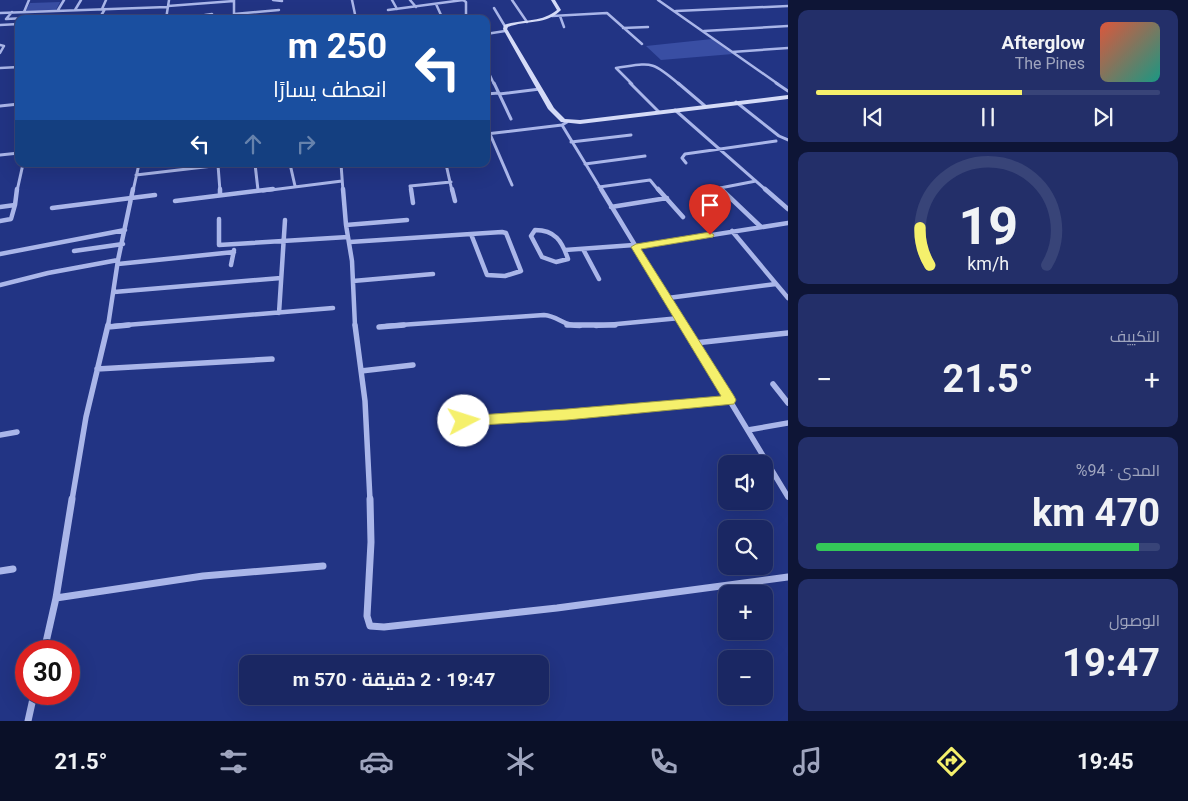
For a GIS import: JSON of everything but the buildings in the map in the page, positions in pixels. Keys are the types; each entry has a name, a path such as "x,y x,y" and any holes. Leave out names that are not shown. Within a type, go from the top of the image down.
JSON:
{"street":[{"path":"24,12 29,0"},
{"path":"58,10 64,0"},
{"path":"76,10 81,0"},
{"path":"101,15 106,0"},
{"path":"167,15 170,0"},
{"path":"0,13 168,7 234,0 234,14 279,10"},
{"path":"273,0 282,1"},
{"path":"352,0 355,15"},
{"path":"392,0 397,9"},
{"path":"410,0 416,7"},
{"path":"388,10 463,0 466,2 466,14"},
{"path":"512,0 527,22"},
{"path":"552,0 559,10 552,16"},
{"path":"658,0 788,91"},
{"path":"206,15 207,3"},
{"path":"436,4 441,15"},
{"path":"675,11 788,6"},
{"path":"494,8 540,89 564,124 571,142 788,496"},
{"path":"6,19 12,12"},
{"path":"506,30 509,24 552,16 606,12 642,44"},
{"path":"560,16 564,27"},
{"path":"0,19 15,19"},
{"path":"0,25 15,24"},
{"path":"703,31 788,26"},
{"path":"623,28 648,27"},
{"path":"490,33 506,30"},
{"path":"0,45 4,46 0,53"},
{"path":"732,52 788,48"},
{"path":"659,112 616,68 647,64 658,66 705,106"},
{"path":"0,68 15,67"},
{"path":"490,75 511,119"},
{"path":"490,94 540,89"},
{"path":"490,134 788,97"},
{"path":"736,102 779,136 788,140"},
{"path":"0,106 15,104"},
{"path":"675,110 788,209"},
{"path":"571,142 631,135"},
{"path":"490,138 512,186"},
{"path":"686,163 682,158 685,154 776,141"},
{"path":"0,155 15,153"},
{"path":"586,164 646,156"},
{"path":"0,221 11,219 22,167"},
{"path":"46,640 56,598 86,417 108,327 118,262 138,167"},
{"path":"136,175 202,167"},
{"path":"218,167 220,195"},
{"path":"256,167 258,190"},
{"path":"291,167 295,186"},
{"path":"341,167 353,281 355,326 365,401 371,516 367,616 370,626 384,627 557,608 788,577"},
{"path":"447,167 455,200"},
{"path":"599,187 650,180 683,217"},
{"path":"175,201 342,181"},
{"path":"756,181 720,188 761,227"},
{"path":"413,203 410,186 451,182"},
{"path":"52,208 155,195"},
{"path":"611,207 667,198"},
{"path":"0,207 15,204"},
{"path":"219,219 219,245 500,231 506,233 521,270 520,273 492,277 488,275 471,233"},
{"path":"279,313 285,220"},
{"path":"346,225 407,220"},
{"path":"565,250 635,246 788,223"},
{"path":"0,254 125,230"},
{"path":"541,230 551,231 556,234 565,250 568,259 566,261 548,262 539,256 530,236 532,232 541,230"},
{"path":"732,231 788,298"},
{"path":"74,251 122,244"},
{"path":"231,265 234,244"},
{"path":"583,249 599,279"},
{"path":"0,285 57,271 118,262 234,252"},
{"path":"353,281 432,274"},
{"path":"114,292 281,278"},
{"path":"668,298 776,284"},
{"path":"108,327 333,308"},
{"path":"379,327 544,315 555,316 563,324 570,326 605,325 680,318"},
{"path":"695,344 788,332"},
{"path":"97,369 272,359"},
{"path":"361,371 413,365"},
{"path":"773,384 788,404"},
{"path":"464,421 730,400"},
{"path":"748,430 788,423"},
{"path":"0,435 17,432"},
{"path":"56,598 203,576 323,566"},
{"path":"0,571 13,569"},
{"path":"28,721 32,705"}],"shaded area":[{"path":"60,2 56,10 25,12 30,3"},
{"path":"712,39 733,54 661,60 646,46"}],"route":[{"path":"464,421 730,400 636,247 710,235"}]}
